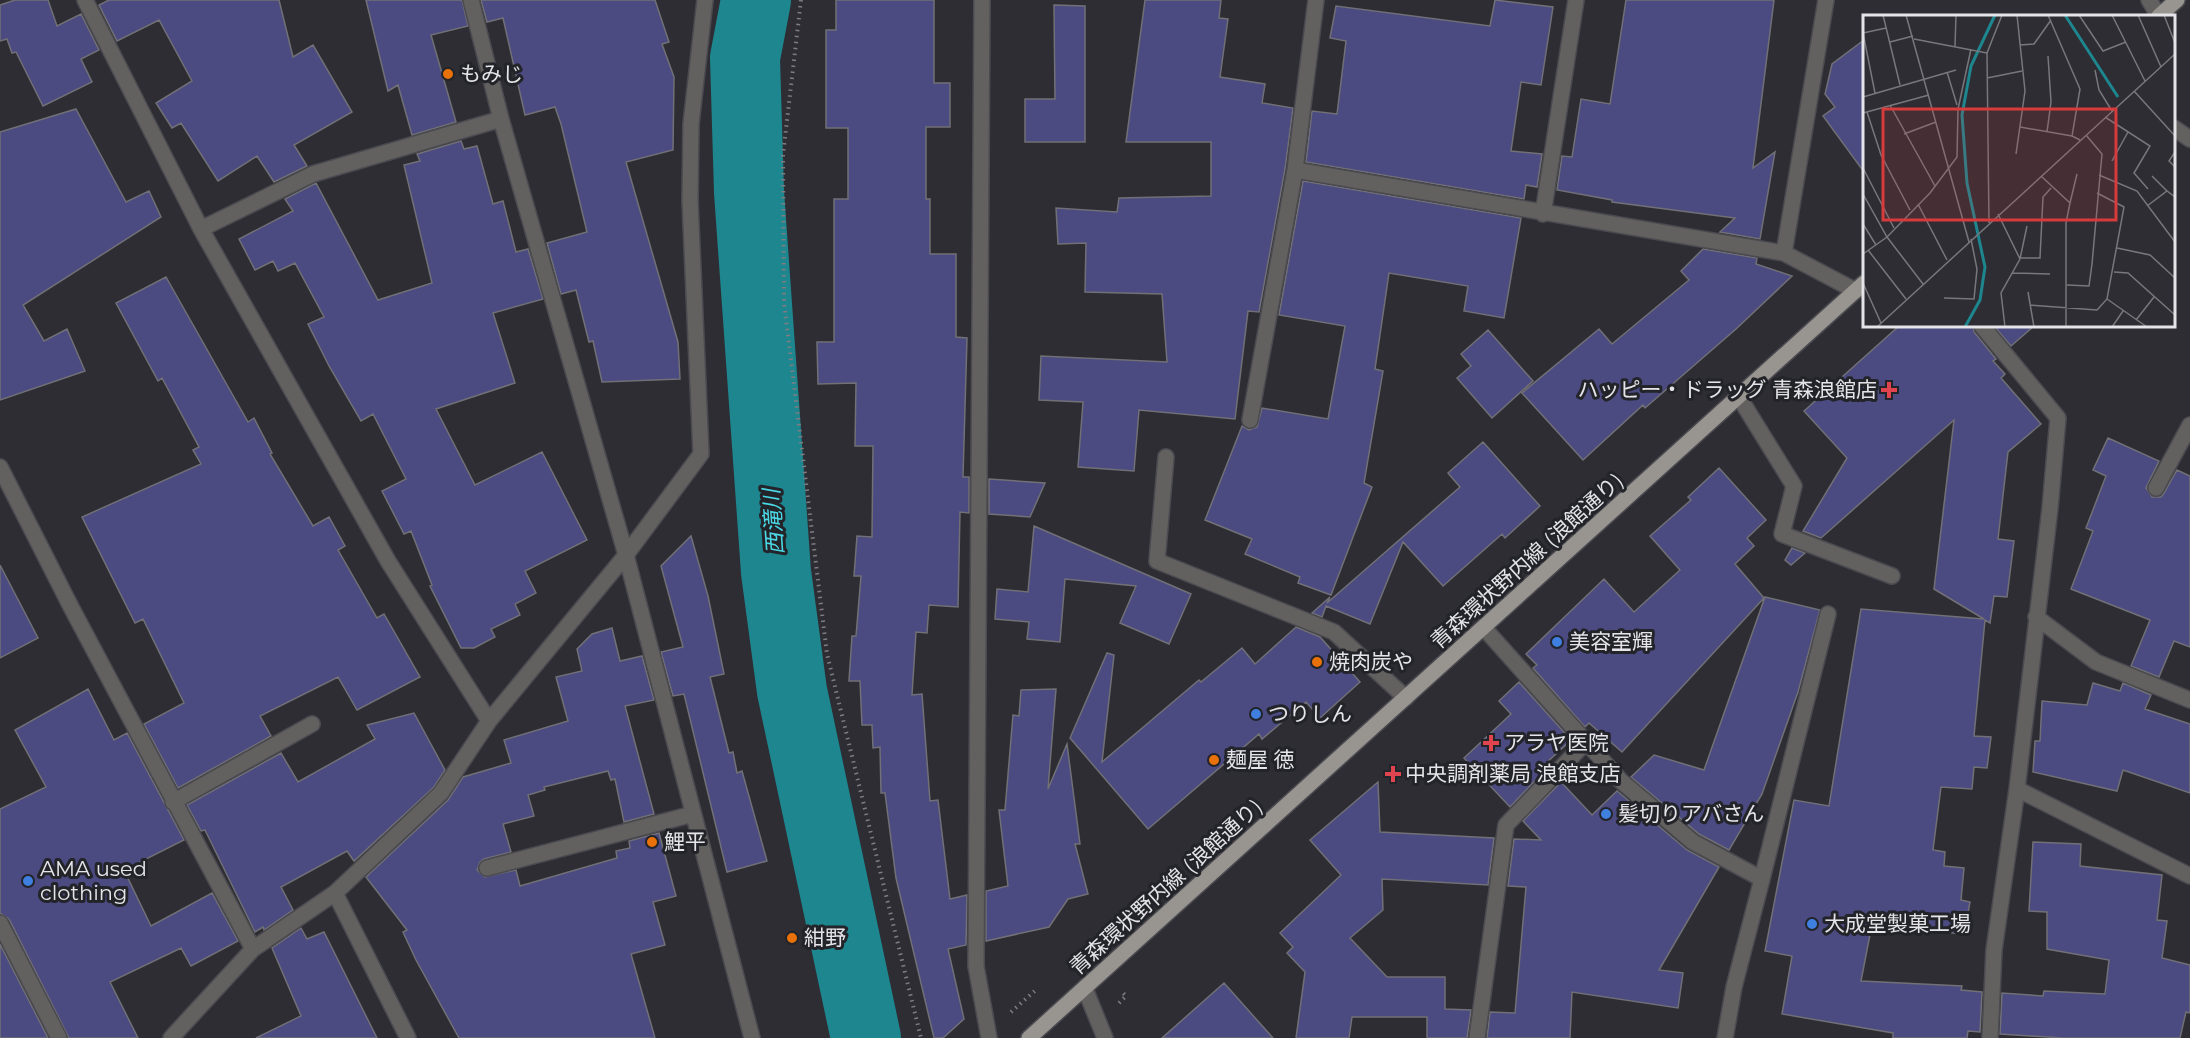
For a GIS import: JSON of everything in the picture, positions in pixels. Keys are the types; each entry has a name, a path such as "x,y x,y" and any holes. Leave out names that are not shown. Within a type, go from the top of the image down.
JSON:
{"main road":[{"path":"2160,15 2177,0"},
{"name":"青森環状野内線 (浪館通り)","path":"1029,1038 1860,287"}],"street":[{"path":"85,0 201,229 388,561 489,721"},
{"path":"471,0 501,119 626,555 752,1038"},
{"path":"171,1038 254,949 335,893 441,793 489,721 626,555 701,454 690,201 692,124 705,0"},
{"path":"982,0 976,966 989,1035"},
{"path":"1250,420 1294,170 1316,0"},
{"path":"1543,214 1576,0"},
{"path":"1784,253 1826,0"},
{"path":"2149,0 2158,15"},
{"path":"201,229 313,174 501,119"},
{"path":"2175,129 2190,139"},
{"path":"1294,170 1784,253 1860,287"},
{"path":"1983,327 2058,418 2016,789 1994,950 1990,1038"},
{"path":"1739,397 1794,486 1782,534 1892,576"},
{"path":"2156,488 2190,425"},
{"path":"1166,457 1157,561 1334,632 1406,698"},
{"path":"0,467 173,802 254,949"},
{"path":"1725,1038 1734,987 1828,614"},
{"path":"2036,617 2096,662 2190,700"},
{"path":"1484,628 1621,781 1693,842 1762,879"},
{"path":"173,802 312,724"},
{"path":"1477,1038 1506,825 1585,743"},
{"path":"2016,789 2190,876"},
{"path":"487,868 693,814"},
{"path":"335,893 408,1038"},
{"path":"0,923 59,1038"},
{"path":"1085,989 1105,1038"}],"path":[{"path":"801,0 783,155 786,315 827,654 921,1038"},
{"path":"989,1035 1039,988"}],"building":[{"path":"15,0 48,0 57,26 81,14 99,50 81,59 92,82 43,106 16,52 12,53 7,39 0,41 0,5"},
{"path":"109,0 279,0 293,57 313,45 352,112 294,145 307,166 274,182 257,156 218,181 181,123 172,128 156,103 192,81 159,20 117,41 99,5"},
{"path":"366,0 462,0 468,26 431,35 456,122 412,135 398,85 388,91"},
{"path":"481,0 655,0 669,42 662,44 674,77 673,150 626,162 678,342 680,379 602,382 593,341 589,342 576,290 561,294 547,243 587,232 561,124 555,107 525,115 503,18 487,22"},
{"path":"836,0 934,0 934,83 950,83 950,127 926,127 926,199 930,199 930,254 956,254 956,337 967,338 963,477 969,477 969,513 960,512 958,607 929,605 927,633 916,632 912,695 922,694 930,801 938,800 950,899 967,895 966,945 948,949 964,1019 943,1038 934,1038 896,878 885,793 881,793 880,747 873,748 872,725 862,725 860,681 849,681 852,636 856,636 861,576 854,576 857,536 872,537 873,446 855,446 856,383 818,384 817,342 834,342 834,199 848,199 848,128 826,128 826,30 836,30"},
{"path":"1145,0 1221,0 1219,18 1228,19 1220,77 1265,84 1262,103 1293,108 1285,169 1259,312 1248,311 1235,419 1139,410 1134,471 1078,467 1083,402 1039,400 1041,356 1167,362 1162,294 1085,292 1086,243 1058,244 1056,208 1117,212 1119,198 1211,196 1211,142 1126,142"},
{"path":"1495,0 1553,7 1541,85 1521,82 1511,151 1542,154 1537,187 1526,185 1524,199 1306,162 1312,111 1337,114 1346,41 1330,38 1336,6 1490,26"},
{"path":"1626,0 1774,0 1753,168 1775,152 1760,239 1720,232 1735,218 1612,202 1612,200 1557,190 1562,156 1572,157 1581,99 1610,104"},
{"path":"1054,5 1085,6 1085,142 1025,142 1025,99 1055,99"},
{"path":"1863,41 1863,171 1823,116 1835,107 1825,94 1832,64"},
{"path":"76,109 126,202 149,191 161,217 23,305 44,341 67,329 85,371 0,400 0,132"},
{"path":"461,141 464,149 477,146 493,204 503,201 516,252 528,249 543,299 493,313 515,383 436,409 475,485 542,452 587,540 525,571 536,593 515,604 520,615 491,629 495,637 474,648 461,648 430,586 432,585 411,531 404,534 382,491 406,479 373,414 361,421 329,366 308,324 324,317 295,263 278,271 273,261 255,270 239,239 293,211 285,199 316,183 378,300 432,283 404,165 420,161 417,154"},
{"path":"1303,181 1521,218 1504,318 1464,311 1468,286 1389,273 1375,369 1383,371 1364,483 1372,487 1331,595 1298,583 1300,577 1245,554 1252,539 1205,520 1242,426 1249,430 1257,427 1262,408 1328,419 1345,326 1279,315"},
{"path":"1703,249 1757,258 1756,264 1792,276 1736,329 1645,408 1643,405 1583,460 1522,393 1599,329 1612,344 1689,280 1681,271"},
{"path":"166,277 248,422 254,418 272,453 270,454 313,526 329,517 345,546 338,550 377,618 384,614 420,677 357,710 338,677 260,716 271,736 178,788 144,724 184,703 143,619 135,623 82,517 201,464 193,450 199,447 162,378 158,381 116,303"},
{"path":"1898,327 1973,327 1974,332 1996,359 1993,361 2005,374 2001,378 2041,424 2008,452 1998,539 2014,541 2007,597 1994,596 1990,623 1985,620 1974,736 1991,737 1987,768 1974,767 1972,789 1941,787 1933,850 1945,852 1944,866 1964,868 1961,900 1970,902 1964,935 1873,919 1861,981 1962,986 1961,990 1982,992 1980,1032 1968,1031 1967,1038 1893,1038 1893,1033 1782,1014 1792,956 1765,951 1794,800 1829,806 1861,609 1984,619 1934,589 1954,420 1821,538 1803,531 1847,458 1804,411"},
{"path":"1995,327 2033,327 2011,346"},
{"path":"1488,330 1533,381 1492,418 1457,378 1471,366 1461,354"},
{"path":"2108,438 2159,461 2146,488 2152,497 2161,497 2177,470 2190,476 2190,647 2174,641 2159,677 2131,666 2150,620 2071,589 2093,531 2086,528 2106,476 2093,470"},
{"path":"1483,442 1540,506 1505,538 1502,534 1443,586 1403,542 1370,624 1326,606 1322,617 1312,613 1330,597 1327,603 1460,487 1448,473"},
{"path":"1719,468 1766,520 1747,538 1754,546 1735,564 1764,598 1622,752 1589,723 1585,727 1533,668 1537,665 1526,654 1604,579 1634,612 1680,570 1650,536 1691,500 1688,497"},
{"path":"989,479 1045,483 1030,517 989,514"},
{"path":"1034,526 1191,594 1169,644 1120,623 1136,586 1065,579 1060,642 1027,639 1029,622 995,619 997,589 1028,592"},
{"path":"691,536 708,596 724,674 710,677 729,753 733,752 737,773 742,771 767,861 727,872 684,694 673,696 661,652 683,647 661,566"},
{"path":"1792,548 1805,553 1791,565 1785,560"},
{"path":"0,565 38,638 0,658"},
{"path":"1765,597 1820,610 1798,692 1762,794 1729,850 1699,834 1631,777 1654,755 1704,770"},
{"path":"1296,627 1320,637 1360,682 1320,718 1306,702 1262,739 1259,734 1148,829 1070,738 1107,653 1114,655 1102,762 1199,680 1201,682 1242,648 1255,664"},
{"path":"612,628 620,661 642,656 654,700 625,706 654,814 624,822 615,779 611,780 608,771 544,787 545,790 528,795 534,816 503,824 511,852 484,859 477,870 485,877 516,870 520,886 617,858 616,851 630,848 629,841 659,833 676,896 653,902 665,945 631,954 655,1038 459,1038 416,960 403,932 407,930 366,877 448,800 463,777 511,763 504,740 568,721 556,677 582,671 577,649 592,634"},
{"path":"1519,682 1571,740 1544,765 1547,768 1510,807 1464,758 1511,714 1499,701"},
{"path":"2093,683 2120,691 2123,683 2151,695 2145,709 2190,724 2190,793 2123,770 2117,791 2033,772 2035,741 2040,741 2042,701 2087,705"},
{"path":"88,689 114,740 127,733 184,840 124,870 151,926 212,893 238,941 191,966 181,948 110,982 138,1038 69,1038 9,919 0,913 0,809 46,787 15,730"},
{"path":"1056,689 1048,789 1067,744 1080,844 1075,844 1088,894 1068,899 1049,927 986,941 986,891 1008,886 999,810 1005,810 1013,715 1019,716 1021,690"},
{"path":"414,713 445,770 434,787 354,861 347,851 281,887 293,910 264,930 263,927 255,932 205,830 201,831 187,805 281,753 298,782 375,739 367,725"},
{"path":"1378,782 1380,832 1494,838 1488,885 1382,879 1383,910 1350,938 1387,977 1445,977 1445,1009 1471,1010 1467,1038 1427,1038 1427,1017 1352,1017 1349,1038 1296,1038 1305,972 1287,953 1293,947 1280,933 1341,875 1310,840"},
{"path":"1561,782 1592,815 1617,791 1687,850 1719,867 1659,970 1683,973 1678,1008 1572,992 1570,1038 1487,1038 1490,1012 1515,1013 1526,887 1508,886 1514,839 1541,840 1523,821"},
{"path":"2033,842 2081,844 2080,866 2162,875 2157,920 2167,921 2162,958 2190,965 2190,1013 2186,1012 2180,1038 2063,1038 2000,1034 2002,993 2043,996 2044,991 2105,994 2109,960 2047,949 2047,912 2029,911"},
{"path":"301,928 307,939 324,932 377,1038 256,1038 301,1016 272,948"},
{"path":"0,944 48,1038 0,1038"},
{"path":"1224,983 1273,1038 1162,1038"}],"waterway":[{"name":"西滝川","path":"756,0 745,58 749,192 776,572 792,691 866,1038"}],"place":[{"name":"もみじ","path":"448,74"},
{"name":"ハッピー・ドラッグ 青森浪館店","path":"1889,390"},
{"name":"美容室輝","path":"1557,642"},
{"name":"焼肉炭や","path":"1317,662"},
{"name":"つりしん","path":"1256,714"},
{"name":"アラヤ医院","path":"1491,743"},
{"name":"麺屋 徳","path":"1214,760"},
{"name":"中央調剤薬局 浪館支店","path":"1393,774"},
{"name":"髪切りアバさん","path":"1606,814"},
{"name":"鯉平","path":"652,842"},
{"name":"AMA used clothing","path":"28,881"},
{"name":"大成堂製菓工場","path":"1812,924"},
{"name":"紺野","path":"792,938"}]}
